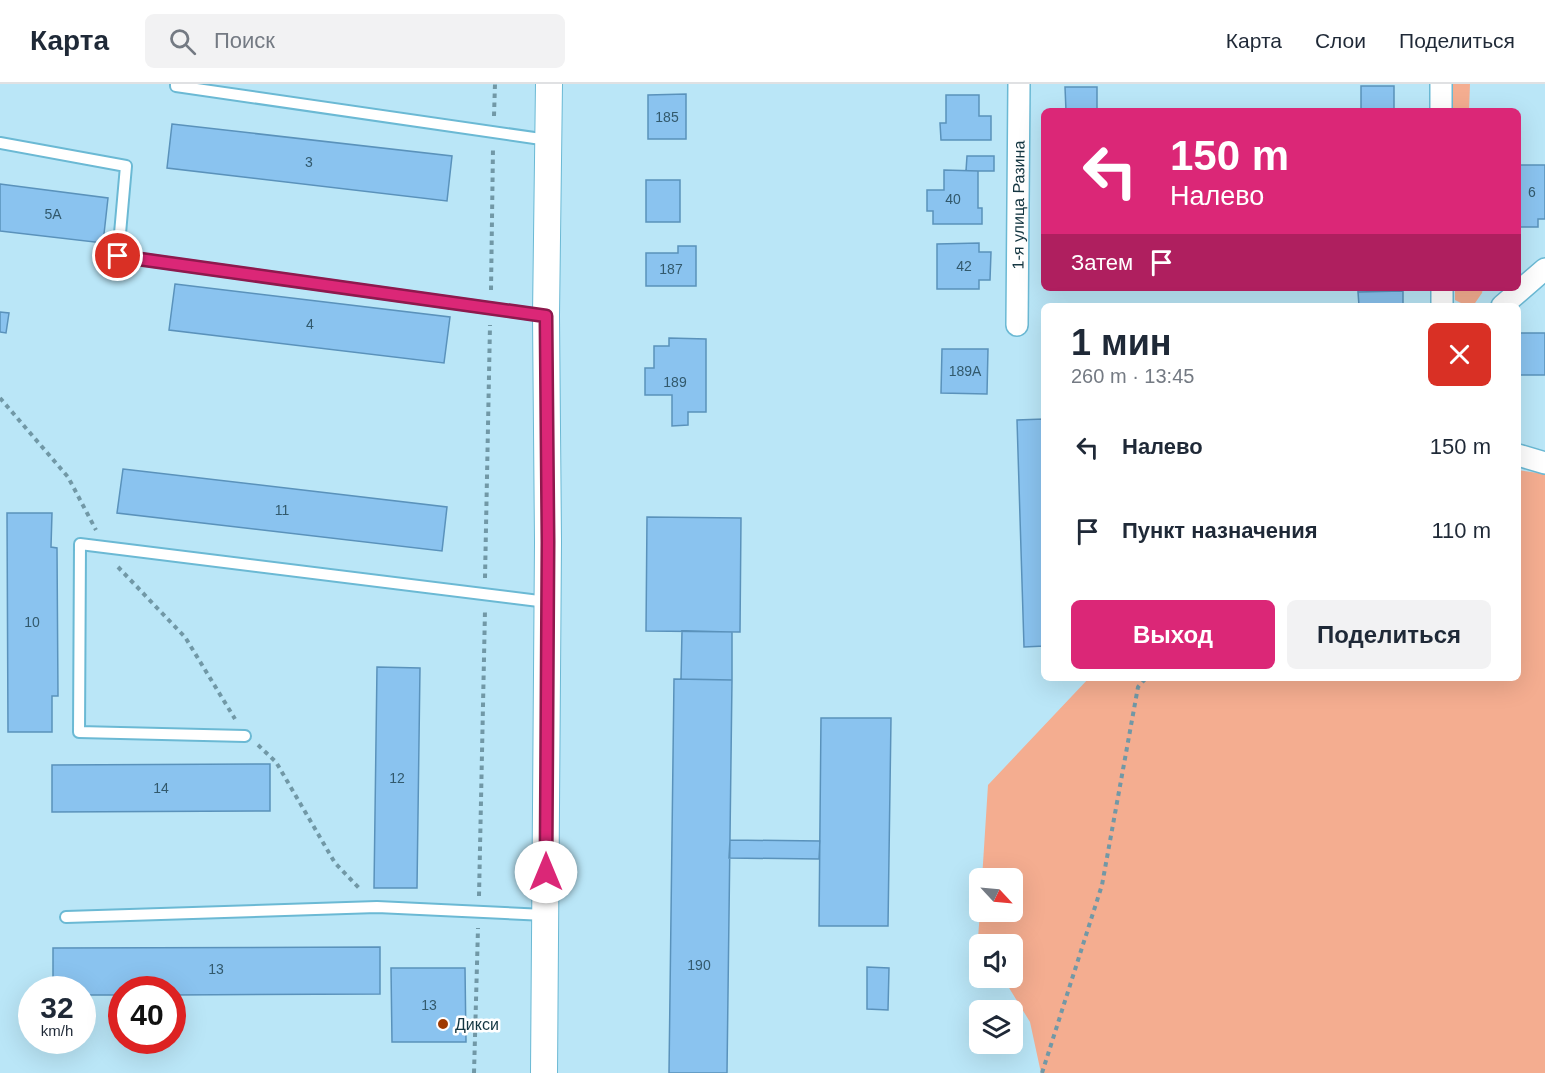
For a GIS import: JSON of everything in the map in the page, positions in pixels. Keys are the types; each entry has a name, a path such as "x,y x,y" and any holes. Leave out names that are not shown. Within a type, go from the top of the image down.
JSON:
{"street":[{"path":"544,1073 548,602 546,316 549,84"},
{"name":"1-я улица Разина","path":"1017,325 1018,84"},
{"path":"1441,84 1441,108"},
{"path":"1521,290 1545,269"},
{"path":"1506,303 1520,291"},
{"path":"1521,457 1545,463"}],"lane":[{"path":"176,84 176,86 548,140"},
{"path":"0,143 126,166 118,256 546,316"},
{"path":"245,736 79,732 80,544 548,602"},
{"path":"66,917 376,907 546,915"}],"path":[{"path":"0,398 68,477 90,516 107,555 185,637 245,736 276,762 335,862 376,907"},
{"path":"1042,1073 1102,885 1138,687 1143,681"}],"shaded area":[{"path":"1450,84 1470,84 1469,108 1451,108"},
{"path":"1455,291 1482,291 1475,303 1461,303 1455,300"},
{"path":"1521,470 1545,474 1545,1073 1041,1073 1030,1022 1023,1011 1023,1000 1016,1000 1009,988 1023,988 1023,934 978,934 979,922 1023,922 1023,868 983,868 988,785 1086,681 1521,681"}],"building":[{"path":"1361,86 1394,86 1394,108 1361,108"},
{"path":"1065,87 1097,87 1097,108 1066,108"},
{"path":"686,94 686,139 648,139 648,95"},
{"path":"946,95 979,95 979,116 991,116 991,140 941,140 940,123 946,123"},
{"path":"172,124 452,156 447,201 167,168"},
{"path":"967,156 994,156 994,171 966,171"},
{"path":"1521,165 1545,165 1545,219 1538,219 1538,227 1521,227"},
{"path":"944,170 978,171 978,208 982,208 982,224 933,224 933,211 927,211 927,190 944,190"},
{"path":"646,180 680,180 680,222 646,222"},
{"path":"0,184 108,198 103,243 0,231"},
{"path":"979,243 979,252 991,252 990,280 979,280 979,289 937,289 937,244"},
{"path":"678,246 696,246 696,286 646,286 646,253 678,253"},
{"path":"175,284 450,317 444,363 169,330"},
{"path":"1403,291 1403,303 1359,303 1358,292"},
{"path":"0,312 9,313 6,333 0,332"},
{"path":"1521,333 1545,333 1545,375 1521,375"},
{"path":"669,338 706,339 706,412 688,412 688,425 672,426 672,395 645,395 645,368 654,368 654,346 669,346"},
{"path":"942,349 988,349 987,394 941,393"},
{"path":"1041,419 1041,646 1024,647 1017,420"},
{"path":"123,469 447,507 442,551 117,513"},
{"path":"7,513 52,513 51,547 57,548 58,696 52,696 52,732 8,732"},
{"path":"647,517 741,518 740,632 646,631"},
{"path":"682,631 732,632 732,680 681,679"},
{"path":"377,667 420,668 417,888 374,888"},
{"path":"674,679 732,680 727,1073 669,1073"},
{"path":"821,718 891,718 888,926 819,926"},
{"path":"270,764 270,811 52,812 52,765"},
{"path":"730,840 820,841 819,859 729,858"},
{"path":"380,947 380,994 186,995 186,976 108,976 108,995 96,995 96,976 53,976 53,948"},
{"path":"867,967 889,968 888,1010 867,1009"},
{"path":"391,968 465,968 466,1042 392,1042"}],"place":[{"name":"Дикси","path":"443,1024"}],"route":[{"path":"118,256 546,316 548,542 546,872"}]}
